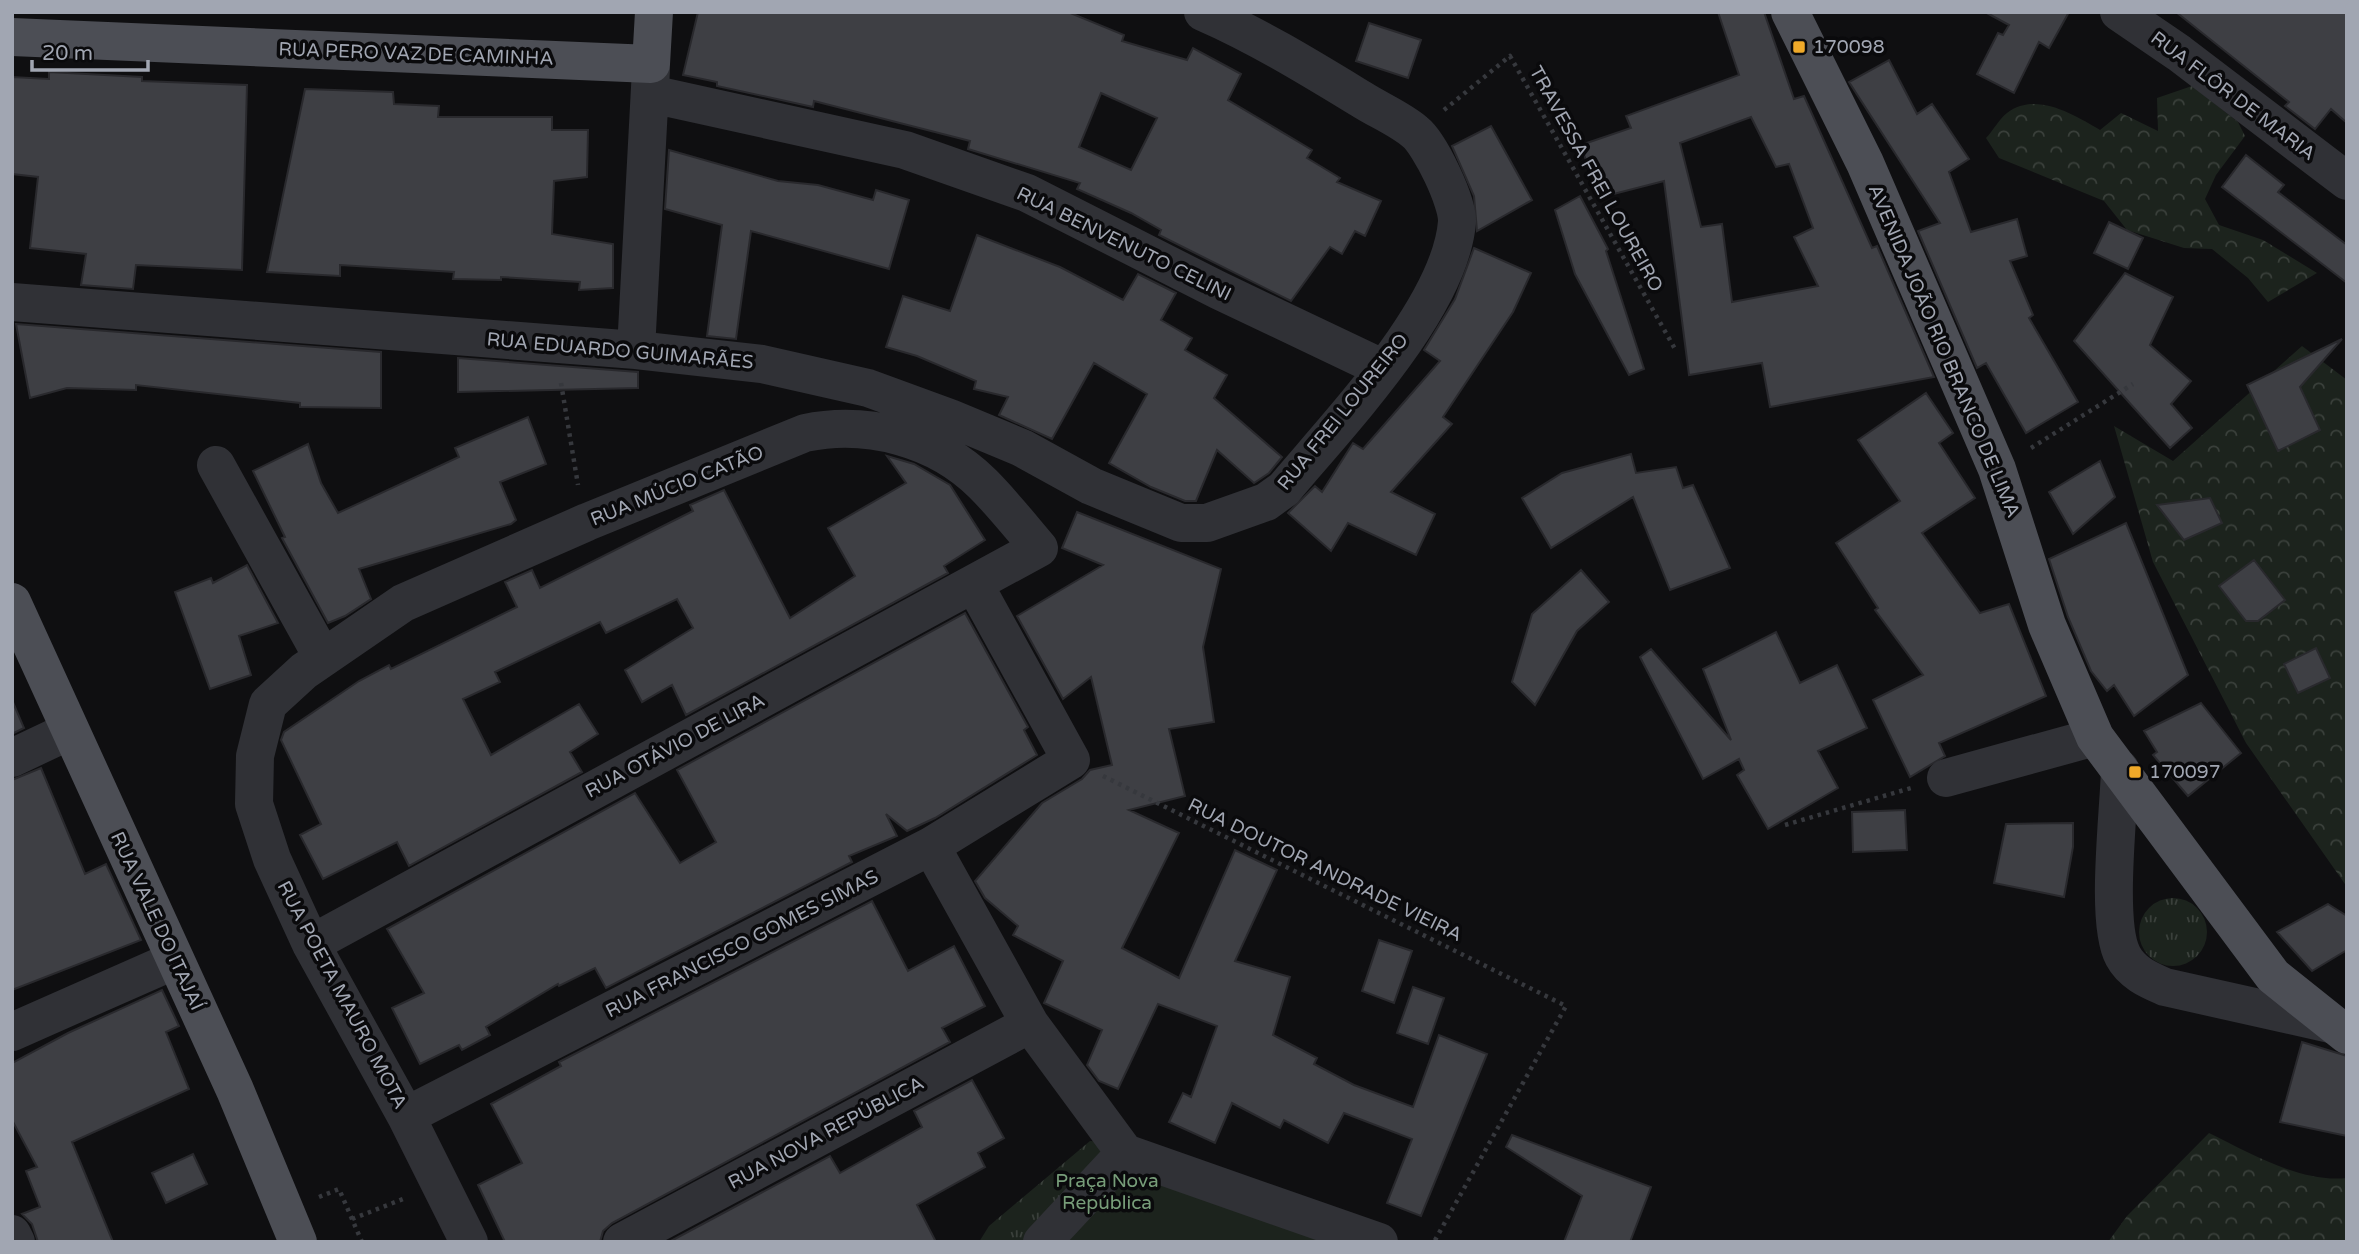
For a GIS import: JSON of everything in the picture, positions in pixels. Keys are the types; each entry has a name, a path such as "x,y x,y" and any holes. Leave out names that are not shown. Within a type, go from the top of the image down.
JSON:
{"main road":[{"path":"651,79 654,12"},
{"name":"AVENIDA JOÃO RIO BRANCO DE LIMA","path":"1790,12 1865,163 1997,469 2047,625 2095,737 2273,976 2339,1029"},
{"name":"RUA PERO VAZ DE CAMINHA","path":"12,37 651,79"},
{"name":"RUA VALE DO ITAJAÍ","path":"12,602 235,1090 298,1242"}],"street":[{"name":"RUA FREI LOUREIRO","path":"1197,525 1266,502 1284,489 1384,369 1418,320 1449,259 1457,219 1449,188 1417,133 1303,64 1203,12"},
{"name":"RUA FLÔR DE MARIA","path":"2119,12 2179,53 2347,181"},
{"path":"636,350 651,79"},
{"name":"RUA BENVENUTO CELINI","path":"651,79 905,150 1027,193 1218,290 1384,369"},
{"name":"RUA EDUARDO GUIMARÃES","path":"12,302 636,350 762,364 868,388 1022,448 1091,486 1181,523 1197,525"},
{"name":"RUA MÚCIO CATÃO","path":"313,664 403,603 587,522 805,433 834,427 882,431 906,437 939,453 982,482 1039,548"},
{"path":"216,466 313,664"},
{"name":"RUA OTÁVIO DE LIRA","path":"311,944 1039,548"},
{"path":"975,584 1071,760"},
{"name":"RUA POETA MAURO MOTA","path":"313,664 268,704 255,756 254,804 272,859 311,944 406,1116 469,1242"},
{"path":"12,758 69,731"},
{"path":"1946,778 2095,737"},
{"name":"RUA FRANCISCO GOMES SIMAS","path":"406,1116 931,846 1071,760"},
{"name":"AVENIDA JOÃO RIO BRANCO DE LIMA","path":"2120,769 2115,910 2118,944 2128,964 2143,977 2165,987 2339,1029"},
{"path":"931,846 1030,1024 1125,1153 1379,1242"},
{"path":"12,1032 175,960"},
{"name":"RUA NOVA REPÚBLICA","path":"622,1242 1030,1024"},
{"path":"1042,1242 1125,1153"},
{"path":"12,1234 16,1242"}],"path":[{"name":"TRAVESSA FREI LOUREIRO","path":"1417,133 1510,56 1675,349"},
{"path":"555,344 579,492 587,522"},
{"path":"1997,469 2133,384"},
{"name":"RUA DOUTOR ANDRADE VIEIRA","path":"1071,760 1566,1006 1434,1242"},
{"path":"1785,825 1946,778"},
{"path":"362,1242 352,1219 438,1184"}],"green space":[{"path":"2192,86 2238,122 2245,136 2216,175 2205,199 2219,225 2263,240 2317,273 2268,302 2248,278 2212,249 2184,248 2127,230 2104,201 1999,158 1986,138 2007,113 2030,104 2067,112 2100,130 2121,113 2158,131 2157,98"},
{"path":"2302,346 2347,380 2347,887 2246,743 2153,562 2114,426 2173,461"},
{"path":"2166,898 2180,898 2192,903 2202,913 2207,932 2202,951 2192,961 2180,966 2166,966 2154,961 2144,951 2139,939 2139,925 2144,913 2154,903"},
{"path":"2209,1133 2293,1171 2311,1176 2347,1178 2347,1242 2108,1242 2127,1216"},
{"name":"Praça Nova República","path":"1109,1134 1347,1242 1061,1242"},
{"name":"Praça Nova República","path":"1090,1141 1133,1144 1358,1242 979,1242 989,1226"}],"building":[{"path":"698,12 1068,12 1124,35 1122,41 1187,60 1193,48 1241,74 1228,100 1312,150 1307,158 1340,178 1337,182 1381,201 1365,236 1355,231 1342,254 1330,247 1291,301 1159,235 1161,230 1131,213 1077,189 1080,183 968,149 970,141 814,101 813,107 717,86 717,82 683,75","holes":["1101,93 1157,118 1131,170 1079,147"]},
{"path":"1718,12 1764,12 1794,99 1804,96 1872,248 1877,246 1934,377 1770,407 1762,363 1689,375 1664,181 1598,198 1581,145 1631,128 1626,116 1739,75","holes":["1751,117 1776,167 1789,164 1813,228 1794,237 1818,286 1732,302 1722,224 1701,227 1680,143"]},
{"path":"1985,12 2069,12 2049,48 2039,42 2014,93 1977,74 1998,33 2003,35 2009,25"},
{"path":"2176,12 2347,12 2347,123 2331,109 2315,129 2285,106 2289,102"},
{"path":"1369,23 1421,40 1408,78 1356,61"},
{"path":"1889,60 1917,114 1932,104 1969,159 1949,172 1971,232 2017,219 2027,256 2010,261 2033,315 2029,318 2078,402 2026,433 1986,363 1977,368 1918,231 1940,223 1849,82"},
{"path":"49,72 142,77 142,81 247,85 242,270 136,265 133,289 81,285 86,254 30,248 38,177 12,174 12,77 49,79"},
{"path":"305,89 393,92 394,104 439,106 438,117 552,117 552,130 588,130 587,177 554,181 552,234 613,244 613,288 579,290 580,282 501,277 501,280 453,279 454,272 340,265 340,276 267,272"},
{"path":"1491,126 1532,200 1477,231 1474,196 1452,146"},
{"path":"669,150 778,181 818,185 873,200 876,190 909,200 889,269 751,231 736,339 707,336 722,225 665,209"},
{"path":"2246,155 2284,185 2278,192 2347,245 2347,283 2222,187"},
{"path":"1580,196 1608,249 1606,251 1644,369 1629,375 1575,274 1555,210"},
{"path":"2109,222 2143,238 2128,269 2094,253"},
{"path":"977,235 1060,267 1123,300 1138,274 1176,293 1161,320 1192,338 1185,350 1227,375 1214,398 1282,457 1269,473 1254,483 1217,450 1196,501 1185,501 1151,487 1109,463 1147,394 1094,363 1052,439 999,415 1008,397 974,389 976,381 917,356 886,347 903,296 950,311"},
{"path":"1474,248 1531,273 1513,312 1443,417 1452,424 1391,492 1435,514 1416,555 1348,523 1331,551 1288,513 1315,486 1322,492 1353,443 1363,449 1440,361 1424,350 1455,299"},
{"path":"2125,273 2173,297 2150,345 2191,381 2171,404 2192,428 2170,448 2074,341"},
{"path":"16,324 381,352 381,408 300,407 300,403 136,385 136,390 67,388 30,398"},
{"path":"2342,339 2300,387 2320,430 2278,451 2247,385"},
{"path":"458,358 638,372 638,388 458,392"},
{"path":"1926,393 1953,433 1939,443 1975,498 1922,533 1980,613 2009,604 2046,696 1939,743 1945,756 1910,777 1873,700 1923,675 1875,610 1878,608 1836,543 1900,501 1858,440"},
{"path":"528,417 546,464 500,482 516,520 511,524 359,569 371,599 345,616 328,623 282,538 285,537 253,471 308,444 321,483 338,513 459,457 455,448"},
{"path":"1631,454 1636,473 1676,467 1683,488 1693,485 1730,568 1670,590 1633,497 1551,548 1522,498 1562,473"},
{"path":"887,456 914,464 950,485 985,540 944,566 948,573 686,715 672,685 642,702 625,670 693,628 677,599 606,633 600,622 495,672 500,682 463,699 491,755 579,704 598,734 570,752 582,772 409,866 397,842 323,879 300,835 321,824 281,740 284,732 359,681 389,665 391,669 517,607 505,582 532,570 540,588 693,511 690,505 724,490 790,618 855,576 828,528 906,483"},
{"path":"2100,461 2115,497 2073,534 2049,492"},
{"path":"2210,498 2222,523 2184,540 2157,505"},
{"path":"1077,512 1221,569 1203,647 1214,722 1169,729 1185,796 1129,810 1179,833 1122,948 1179,978 1235,850 1277,870 1235,961 1290,977 1273,1035 1317,1058 1314,1064 1354,1085 1413,1107 1439,1035 1487,1054 1421,1216 1387,1203 1412,1139 1344,1113 1328,1143 1284,1120 1280,1128 1232,1103 1215,1143 1169,1122 1183,1093 1191,1097 1217,1026 1158,1004 1118,1089 1099,1081 1087,1065 1102,1030 1044,1003 1063,961 1013,935 1018,926 985,898 975,881 1042,803 1082,779 1090,770 1112,765 1091,677 1063,699 1017,616 1103,565 1062,548"},
{"path":"2126,523 2188,675 2134,716 2114,685 2107,691 2091,671 2068,617 2049,559"},
{"path":"2254,560 2285,600 2258,621 2246,621 2219,586"},
{"path":"247,565 278,623 239,636 251,675 210,689 175,592 211,578 213,583"},
{"path":"1581,570 1609,602 1577,631 1535,705 1512,682 1532,614"},
{"path":"965,613 1028,727 1024,730 1037,755 935,818 907,831 886,814 897,836 849,856 852,862 606,988 595,968 559,986 558,984 486,1027 490,1035 462,1050 459,1045 420,1064 392,1008 424,993 387,929 635,793 680,863 716,842 677,770"},
{"path":"1776,632 1800,683 1837,665 1867,728 1818,751 1838,788 1768,829 1737,775 1744,770 1739,759 1703,779 1640,657 1651,649 1731,740 1703,669"},
{"path":"2316,648 2330,678 2298,693 2284,664"},
{"path":"12,700 24,728 12,734"},
{"path":"2201,703 2241,753 2188,796 2153,755 2157,752 2144,731"},
{"path":"41,768 85,874 106,864 141,940 12,990 12,780"},
{"path":"1905,810 1907,850 1853,852 1852,812"},
{"path":"2073,823 2073,847 2064,897 1994,883 2006,824"},
{"path":"872,901 908,971 954,946 985,1006 942,1028 950,1042 612,1223 603,1231 600,1242 505,1242 478,1185 522,1163 491,1104 561,1066 559,1062"},
{"path":"2328,904 2347,916 2347,950 2312,971 2277,932"},
{"path":"1379,940 1412,951 1394,1003 1362,991"},
{"path":"1413,987 1444,998 1428,1044 1397,1033"},
{"path":"162,990 179,1026 166,1032 189,1089 72,1142 113,1242 38,1242 32,1224 22,1214 40,1207 26,1171 37,1167 12,1120 12,1063 68,1033"},
{"path":"2302,1042 2347,1056 2347,1136 2280,1122"},
{"path":"972,1080 1004,1138 978,1153 985,1167 917,1205 936,1242 669,1242 830,1156 840,1173 922,1127 914,1111"},
{"path":"1512,1135 1651,1187 1630,1242 1564,1242 1582,1196 1506,1147"},
{"path":"193,1154 207,1184 166,1203 152,1173"}],"place":[{"name":"170098","path":"1799,47"},
{"name":"170097","path":"2135,772"}]}
